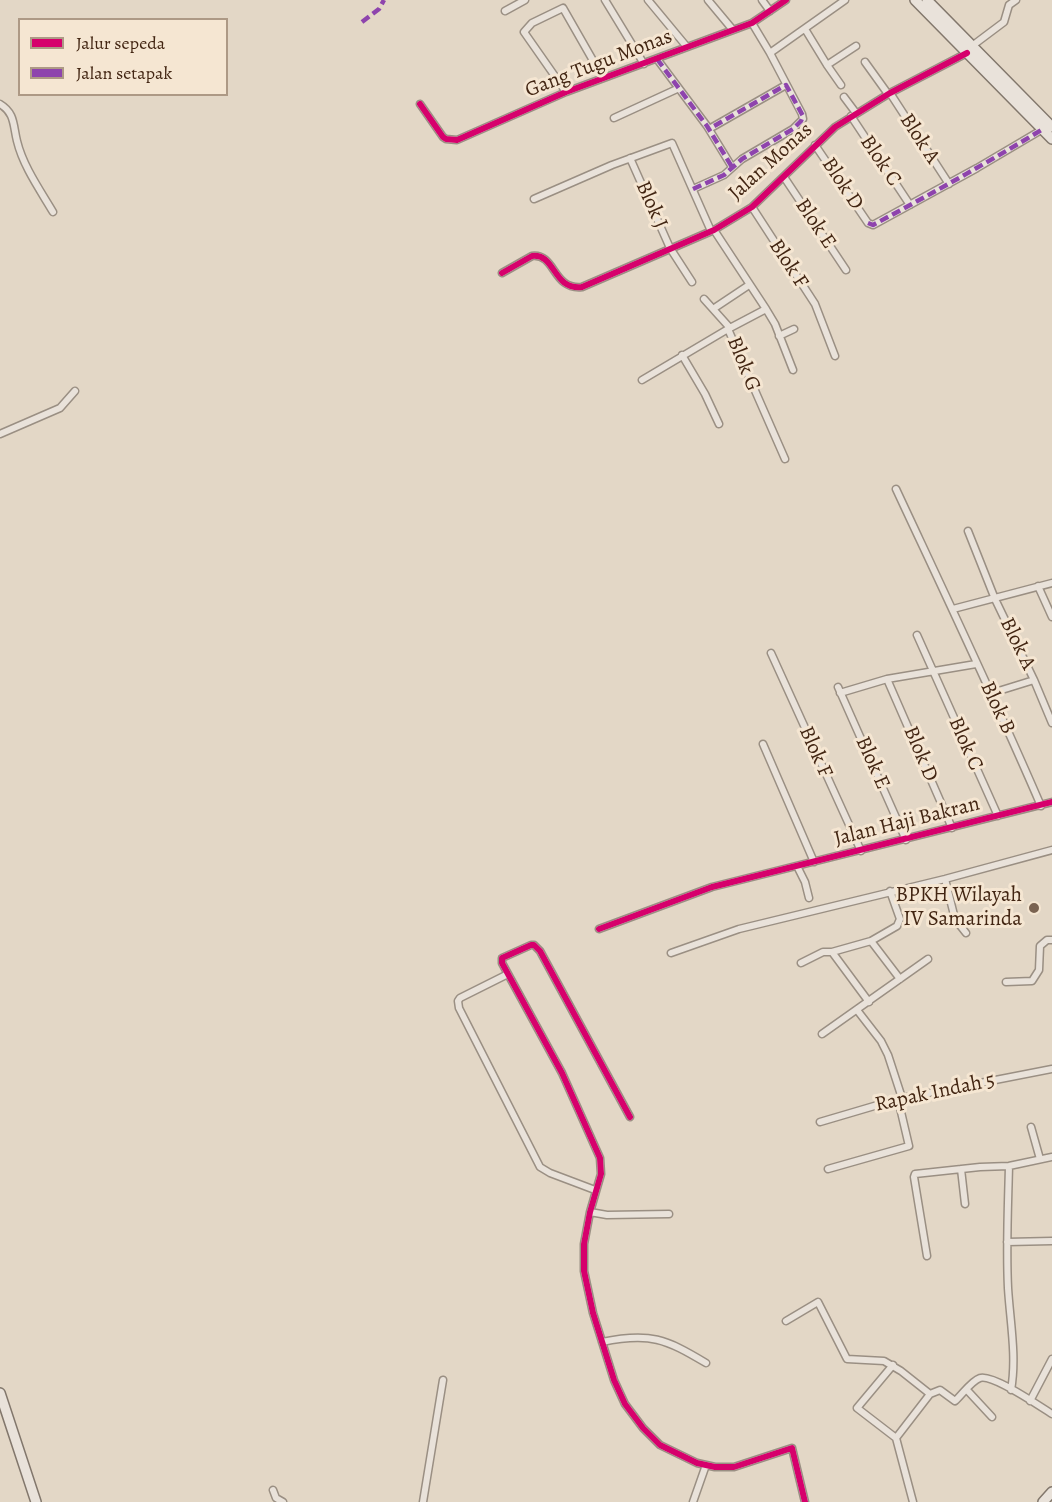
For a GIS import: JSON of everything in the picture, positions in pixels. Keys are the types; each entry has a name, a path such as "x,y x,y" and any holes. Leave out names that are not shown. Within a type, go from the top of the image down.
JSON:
{"main road":[{"path":"920,1 1049,126 1052,139"},
{"path":"0,1393 36,1502"},
{"path":"1043,1502 1052,1492"}],"street":[{"path":"505,10 525,0"},
{"path":"605,0 644,64"},
{"path":"648,0 687,47"},
{"path":"708,0 733,30"},
{"path":"762,0 770,11"},
{"name":"Gang Tugu Monas","path":"420,104 442,137 457,140 566,92 752,23 786,0"},
{"path":"770,53 845,0"},
{"name":"Jalan Monas","path":"502,273 537,255 542,256 568,287 582,287 712,230 752,207 830,131 853,115 969,49 1004,22 1009,4 1016,0"},
{"path":"566,92 524,32 532,23 563,8 603,78"},
{"path":"693,189 724,175 742,159 797,126 803,119 770,53 752,23"},
{"path":"805,29 841,85"},
{"path":"827,65 856,46"},
{"path":"657,59 677,89 709,129 732,167"},
{"path":"865,62 889,94"},
{"path":"709,129 786,86"},
{"path":"614,118 677,89"},
{"name":"Blok A","path":"889,94 949,184"},
{"name":"Blok C","path":"844,97 910,205"},
{"path":"0,104 13,117 21,153 53,212"},
{"path":"910,205 1049,126"},
{"path":"534,199 630,158 672,143 712,230 766,309 793,370"},
{"name":"Blok D","path":"815,145 868,223 873,225 910,205"},
{"name":"Blok J","path":"630,158 670,248 692,282"},
{"name":"Blok E","path":"784,177 846,270"},
{"name":"Blok F","path":"752,207 814,304 835,356"},
{"path":"716,307 749,285"},
{"path":"642,380 729,328 704,299"},
{"name":"Blok G","path":"766,309 729,328 785,459"},
{"path":"779,336 794,329"},
{"path":"682,356 705,394 719,424"},
{"path":"0,434 60,408 75,391"},
{"name":"Blok B","path":"896,489 953,609 976,664 992,693 1041,806"},
{"name":"Blok A","path":"968,531 995,598 1052,723"},
{"path":"953,609 1052,582"},
{"path":"1038,586 1052,617"},
{"name":"Blok C","path":"917,635 998,816"},
{"name":"Blok F","path":"771,653 861,851"},
{"path":"887,679 976,664"},
{"name":"Blok D","path":"887,679 952,828"},
{"name":"Blok E","path":"887,679 839,690 906,840"},
{"path":"992,693 1034,680"},
{"path":"762,744 814,862"},
{"name":"Jalan Haji Bakran","path":"599,929 712,887 1052,802"},
{"path":"671,953 739,929 945,879 1052,850"},
{"path":"797,866 805,882 809,898"},
{"path":"945,879 955,919 966,933"},
{"path":"801,963 823,952 832,952 871,941 897,926 900,922 890,891"},
{"path":"1006,982 1032,981 1039,970 1040,946 1047,940 1052,940"},
{"path":"871,941 900,979"},
{"path":"630,1117 537,948 531,945 502,958 502,963 562,1073 597,1150 601,1166 584,1244 584,1271 602,1342 620,1392 633,1415 660,1444 706,1465 734,1467 792,1448 805,1502"},
{"path":"832,952 869,1002"},
{"path":"822,1034 928,959"},
{"path":"508,974 460,998 459,1008 540,1167 596,1190"},
{"path":"828,1169 909,1146 888,1055 881,1041 857,1010"},
{"name":"Rapak Indah 5","path":"820,1122 900,1099 1052,1069"},
{"path":"1031,1127 1040,1159"},
{"path":"927,1256 914,1176 918,1173 1009,1166 1052,1157"},
{"path":"1009,1166 1007,1242 1010,1325 1014,1360 1011,1390"},
{"path":"961,1169 965,1204"},
{"path":"590,1212 607,1215 669,1214"},
{"path":"1007,1242 1052,1241"},
{"path":"786,1321 818,1302 847,1359 884,1361 893,1365 930,1394"},
{"path":"602,1342 635,1337 654,1338 674,1344 706,1363"},
{"path":"1030,1401 1052,1359"},
{"path":"893,1365 857,1408 896,1438 913,1502"},
{"path":"896,1438 930,1394 940,1390 956,1401 975,1381 984,1378 1011,1390 1052,1414"},
{"path":"423,1502 443,1380"},
{"path":"967,1390 992,1417"},
{"path":"693,1502 706,1465"},
{"path":"273,1490 276,1498 283,1502"}],"marked path":[{"path":"362,22 379,9 384,0"},
{"path":"657,59 707,126 732,167"},
{"path":"693,189 724,175 742,159 793,129 803,116 786,85 709,129"},
{"path":"868,223 873,225 1043,129"}],"cycle path":[{"path":"420,104 443,137 457,140 566,92 752,23 786,0"},
{"path":"502,273 532,256 540,257 546,260 565,283 582,287 714,230 752,207 835,127 890,93 967,53"},
{"path":"599,929 712,887 1052,802"},
{"path":"630,1117 540,951 531,945 502,958 502,963 562,1073 600,1158 601,1174 584,1244 584,1271 593,1313 614,1380 625,1404 643,1428 660,1445 697,1463 715,1467 734,1467 792,1448 805,1502"}],"place":[{"name":"BPKH Wilayah IV Samarinda","path":"1034,908"}]}
